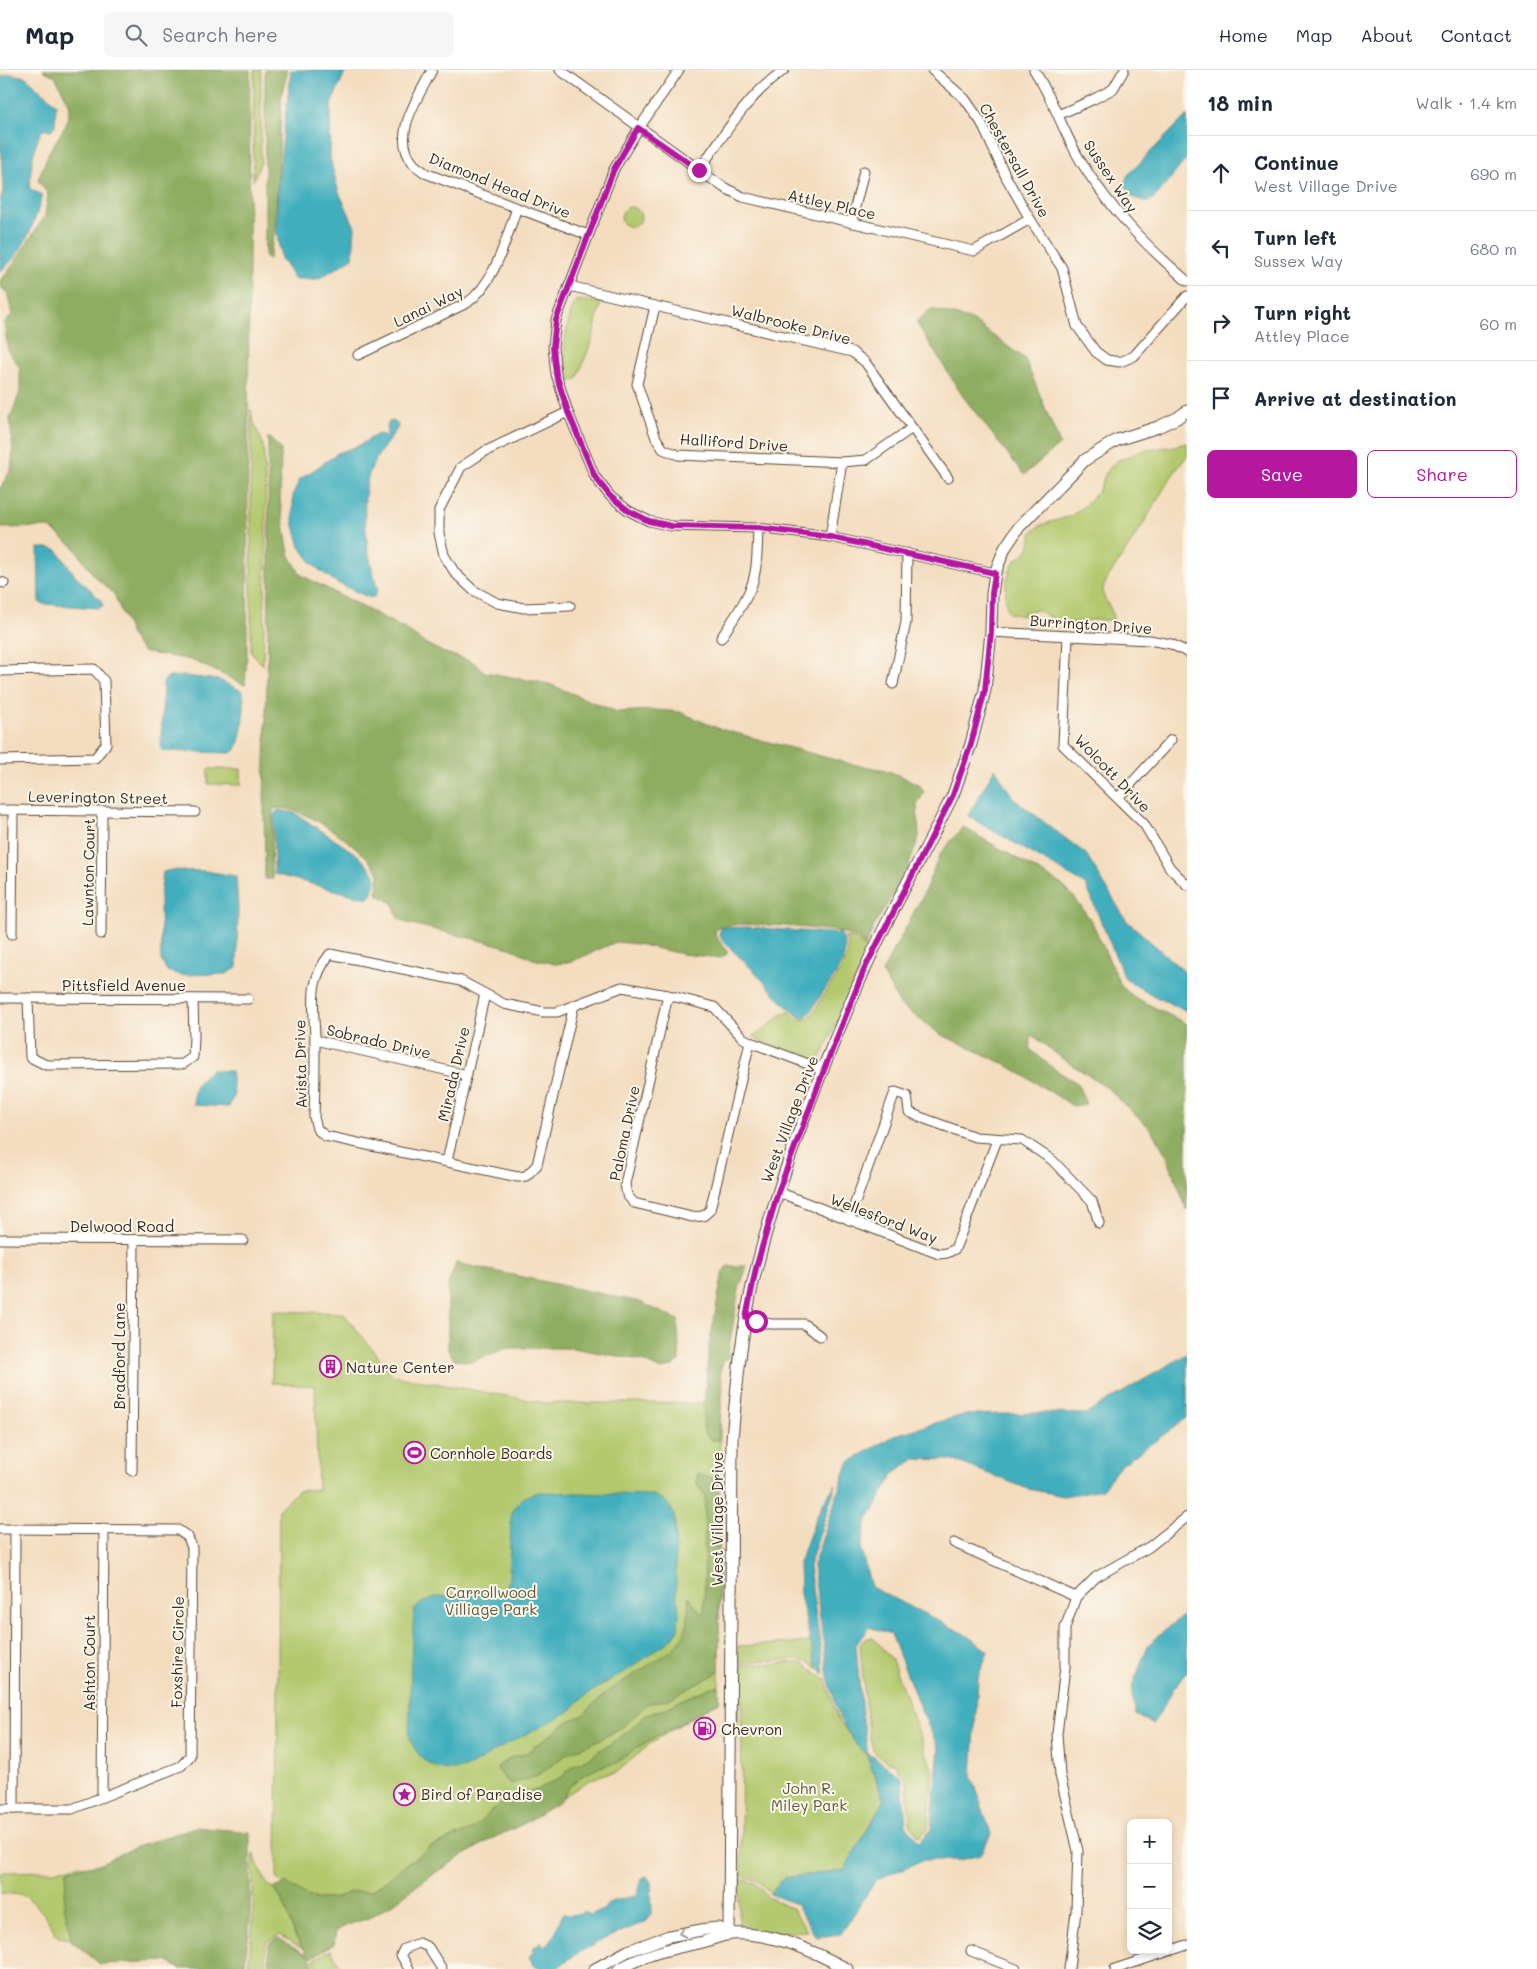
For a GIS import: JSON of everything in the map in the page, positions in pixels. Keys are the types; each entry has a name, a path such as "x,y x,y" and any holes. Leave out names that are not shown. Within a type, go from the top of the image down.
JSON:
{"street":[{"name":"Diamond Head Drive","path":"432,70 407,123 404,136 406,151 414,164 426,173 588,235"},
{"path":"560,70 638,128"},
{"path":"679,70 638,128 614,169 556,320 553,347 556,374 568,412 595,477 610,496 629,511 649,521 671,526 758,528 830,537 995,573"},
{"path":"699,170 752,97 769,80 784,70"},
{"name":"Chestersall Drive","path":"932,70 965,99 980,122 1006,177 1030,220 1062,268 1077,326 1096,352 1107,360 1120,362 1134,356 1187,296"},
{"name":"Sussex Way","path":"1034,70 1044,85 1083,164 1113,208 1147,246 1187,281"},
{"path":"1058,115 1112,89 1124,70"},
{"name":"Attley Place","path":"638,128 722,187 743,197 851,223 974,251 1030,220"},
{"path":"851,223 864,171"},
{"name":"Lanai Way","path":"358,355 467,303 477,296 490,278 517,208"},
{"name":"Walbrooke Drive","path":"569,286 852,352 865,362 948,478"},
{"name":"Halliford Drive","path":"656,306 637,384 656,438 664,449 678,454 842,462 866,460 912,428"},
{"name":"West Village Drive","path":"729,1934 732,1439 746,1318 756,1268 778,1192 864,970 956,786 971,744 985,690 995,573 1005,548 1019,527 1085,460 1116,440 1158,427 1177,418 1187,410"},
{"path":"568,412 484,452 461,467 439,510 439,533 444,555 455,573 473,590 497,603 524,608 570,606"},
{"path":"830,537 842,462"},
{"path":"721,638 752,585 756,566 758,528"},
{"path":"893,684 906,622 908,553"},
{"name":"Burrington Drive","path":"991,632 1149,640 1170,644 1187,652"},
{"name":"Wolcott Drive","path":"1068,636 1063,745 1144,824 1170,868 1187,885"},
{"path":"0,671 94,668 104,681 106,744 95,758 0,760"},
{"path":"1118,798 1171,740"},
{"name":"Leverington Street","path":"0,810 195,812"},
{"path":"12,810 12,934"},
{"name":"Lawnton Court","path":"101,934 102,811"},
{"name":"Avista Drive","path":"574,1005 536,1165 526,1176 518,1177 325,1136 317,1129 314,1117 315,1040 312,996 319,967 330,954 461,981 504,1004 544,1012 557,1012 574,1005 622,987 668,996 714,1007 742,1038 824,1070"},
{"name":"Mirada Drive","path":"447,1161 485,994"},
{"name":"Paloma Drive","path":"668,996 625,1184 627,1195 634,1203 692,1217 703,1216 710,1210 750,1042"},
{"name":"Pittsfield Avenue","path":"0,998 248,999"},
{"path":"28,998 30,1057 46,1065 67,1066 183,1064 193,1057 194,999"},
{"name":"Sobrado Drive","path":"315,1040 467,1075"},
{"path":"849,1220 895,1092 907,1096 909,1112 920,1117 975,1137 997,1140 1011,1138 1022,1140 1052,1160 1092,1201 1099,1224"},
{"name":"Wellesford Way","path":"778,1192 939,1254 947,1253 955,1249 997,1140"},
{"name":"Delwood Road","path":"0,1239 243,1240"},
{"name":"Bradford Lane","path":"132,1471 134,1240"},
{"path":"746,1318 771,1324 804,1324 820,1336"},
{"path":"1069,1969 1076,1910 1078,1851 1060,1775 1056,1734 1065,1667 1065,1628 1076,1598 1096,1576 1149,1547 1187,1517"},
{"name":"Foxshire Circle","path":"0,1528 178,1530 188,1537 192,1548 190,1756 181,1766 72,1809 0,1809"},
{"path":"14,1809 15,1529"},
{"name":"Ashton Court","path":"102,1798 104,1529"},
{"path":"954,1543 1076,1598"},
{"path":"595,1969 628,1950 669,1936 707,1928 718,1928 729,1934"},
{"path":"619,1969 656,1952 710,1941 729,1934 762,1935 816,1952 847,1969"},
{"path":"409,1969 400,1955 404,1949 419,1942 428,1947 442,1969"},
{"path":"1115,1969 1187,1945"},
{"path":"971,1951 1016,1969"}],"green space":[{"path":"42,70 250,70 247,654 245,685 192,660 143,652 133,640 114,594 95,577 75,548 49,527 0,528 0,488 11,470 13,452 10,418 20,392 20,368 8,351 4,323 12,315 7,292 0,287 0,280 7,273 45,216 48,194 38,180 49,152 66,125 70,106 55,76"},
{"path":"254,70 261,70 261,162 253,181"},
{"path":"265,70 288,70 282,92 275,229 269,259 265,258"},
{"path":"631,207 638,210 641,217 638,224 631,227 624,224 621,217 624,210"},
{"path":"575,301 601,303 592,340 577,379 570,382 565,362 565,342 566,331"},
{"path":"931,309 972,320 1025,359 1060,444 1024,475 962,395 916,322"},
{"path":"251,409 264,453 266,532 263,665 251,652"},
{"path":"268,437 281,449 280,501 289,554 301,575 405,629 423,642 442,652 473,662 485,672 549,684 617,712 656,710 680,712 717,728 850,764 886,770 919,784 924,792 917,805 919,837 906,873 875,924 865,947 857,938 837,931 739,924 716,928 715,935 728,953 721,958 682,954 637,944 616,942 573,961 556,964 533,959 513,949 407,923 397,917 394,904 377,894 379,873 366,857 346,840 321,823 308,816 283,808 273,809 271,869 273,879 265,879 264,805 269,588"},
{"path":"1187,443 1187,456 1172,476 1105,584 1103,593 1112,611 1113,620 1092,620 1062,625 1038,610 1024,612 1023,616 1009,613 1005,594 1007,579 1015,561 1029,548 1032,532 1041,525 1071,516 1084,506 1098,492 1106,473 1116,461 1145,450"},
{"path":"208,769 241,769 241,785 208,784"},
{"path":"963,827 1062,885 1074,897 1092,922 1121,986 1134,997 1187,1024 1187,1210 1166,1154 1151,1130 1105,1086 1063,1059 1032,1035 1029,1048 1054,1069 1077,1083 1086,1104 1073,1106 1007,1065 940,1034 900,1005 882,972 923,895 940,854"},
{"path":"845,937 855,939 868,951 823,1054 819,1059 810,1060 759,1041 753,1036 788,1011 802,1020 810,1016 846,960 848,945"},
{"path":"456,1263 640,1302 678,1320 679,1361 671,1367 661,1370 640,1360 572,1348 507,1348 471,1362 454,1359 448,1350 448,1284"},
{"path":"728,1266 747,1266 739,1289 727,1359 722,1364 720,1372 723,1387 718,1440 712,1440 705,1434 703,1426 709,1346 723,1271"},
{"name":"Carrollwood Villiage Park","path":"273,1311 343,1313 394,1376 546,1403 721,1403 719,1702 650,1744 616,1773 604,1774 588,1781 554,1803 359,1901 308,1903 277,1878 279,1509 297,1491 318,1489 315,1386 272,1383"},
{"path":"697,1474 719,1480 719,1672 669,1699 647,1704 621,1728 568,1753 540,1774 510,1784 497,1767 510,1758 526,1753 569,1721 583,1715 608,1691 671,1651 677,1645 687,1626 688,1596 702,1614 704,1613 705,1495 697,1485"},
{"path":"873,1637 892,1660 933,1771 928,1829 919,1837 910,1824 906,1778 897,1769 895,1763 887,1762 874,1752 871,1743 865,1703 860,1645 865,1639"},
{"path":"811,1642 818,1669 810,1663 798,1659 739,1662 738,1739 738,1646"},
{"name":"John R. Miley Park","path":"785,1662 803,1663 826,1680 838,1720 867,1756 884,1801 844,1870 784,1878 770,1894 757,1880 741,1876 742,1664 777,1664"},
{"path":"719,1686 719,1702 634,1749 617,1763 600,1767 580,1777 570,1786 559,1802 525,1823 491,1839 430,1876 391,1905 369,1918 347,1925 336,1931 334,1944 313,1957 309,1956 315,1969 269,1969 269,1943 278,1938 308,1955 295,1935 282,1900 273,1889 286,1883 305,1895 318,1899 336,1898 350,1892 371,1891 431,1847 473,1829 491,1811 505,1802 524,1793 539,1789 562,1777 572,1766 590,1757 629,1731 644,1716 669,1707 712,1687"},
{"path":"195,1827 250,1832 250,1923 244,1969 180,1969 166,1961 100,1964 72,1941 64,1905 67,1870 99,1864 136,1847"},
{"path":"253,1853 266,1882 280,1896 286,1907 295,1936 304,1949 280,1935 266,1942 265,1969 248,1969 253,1923"},
{"path":"80,1865 106,1872 92,1943 58,1937 44,1914 25,1895 0,1893 0,1872 53,1871"},
{"path":"739,1879 755,1883 768,1897 793,1909 807,1931 768,1933 739,1930"},
{"path":"331,1950 342,1969 318,1969 313,1960"}],"water":[{"path":"291,70 346,70 331,105 330,158 338,190 355,227 353,258 318,279 294,279 281,258 277,234 278,180"},
{"path":"10,74 26,77 56,104 55,126 51,130 42,130 34,151 30,189 42,195 36,216 22,247 16,256 0,271 0,201 3,191 0,77"},
{"path":"1187,115 1187,158 1159,193 1150,201 1147,202 1132,197 1125,185 1127,176"},
{"path":"395,421 398,425 397,429 375,460 367,483 365,498 366,530 371,563 378,589 374,597 368,597 337,583 313,565 300,547 293,522 293,495 299,480 338,453 360,445 378,434 387,436 389,422"},
{"path":"38,548 57,550 74,574 102,601 103,606 99,608 43,604 39,602"},
{"path":"185,676 219,680 242,691 244,703 243,720 236,750 230,753 163,751 161,748 163,683 167,677"},
{"path":"995,768 1014,799 1086,854 1126,920 1187,974 1187,1011 1156,997 1125,979 1086,885 968,816"},
{"path":"278,810 295,813 359,856 374,873 376,879 371,894 368,897 361,897 274,874 274,815"},
{"path":"171,870 205,871 236,876 238,906 237,968 226,974 180,975 167,971 161,960 160,896 163,872"},
{"path":"747,927 841,934 845,951 840,967 805,1018 801,1018 784,1004 722,940 719,934 721,928"},
{"path":"211,1070 231,1071 234,1094 229,1107 194,1105 196,1085"},
{"path":"1187,1354 1187,1418 1120,1466 1102,1489 1064,1496 1028,1489 953,1460 915,1459 895,1472 866,1523 861,1549 871,1587 963,1633 988,1651 978,1678 972,1776 991,1834 980,1855 960,1860 923,1860 876,1880 841,1934 816,1937 796,1904 770,1894 784,1878 844,1870 884,1801 867,1756 873,1756 902,1778 906,1825 919,1842 931,1830 939,1748 921,1710 891,1634 869,1627 856,1645 868,1755 857,1746 840,1719 828,1677 813,1566 848,1463 895,1435 963,1415 1086,1414"},
{"path":"836,1484 809,1566 824,1674 815,1663 800,1594 799,1563 816,1518 824,1501"},
{"path":"540,1492 652,1495 661,1498 667,1503 672,1510 675,1520 678,1629 673,1638 635,1665 591,1692 570,1711 505,1745 472,1765 462,1769 451,1770 433,1766 418,1754 409,1735 414,1611 419,1604 438,1597 495,1593 502,1589 509,1578 511,1517 513,1511 521,1500"},
{"path":"1187,1612 1187,1673 1174,1688 1153,1724 1136,1715 1131,1690 1148,1645"},
{"path":"647,1876 651,1882 652,1913 647,1921 604,1939 573,1956 556,1969 539,1969 533,1964 529,1956 535,1952 533,1948 541,1942 543,1946 551,1940 563,1914 574,1914 584,1911 589,1915 603,1910 610,1902 634,1896 638,1893 642,1878"}],"place":[{"name":"Nature Center","path":"330,1367"},
{"name":"Cornhole Boards","path":"414,1453"},
{"name":"Chevron","path":"705,1729"},
{"name":"Bird of Paradise","path":"405,1794"}],"route":[{"path":"699,170 638,128 614,169 556,320 553,347 556,374 568,412 595,477 610,496 629,511 649,521 671,526 758,528 830,537 995,573 985,690 971,744 953,795 864,970 778,1192 756,1268 746,1318 756,1321"}]}
